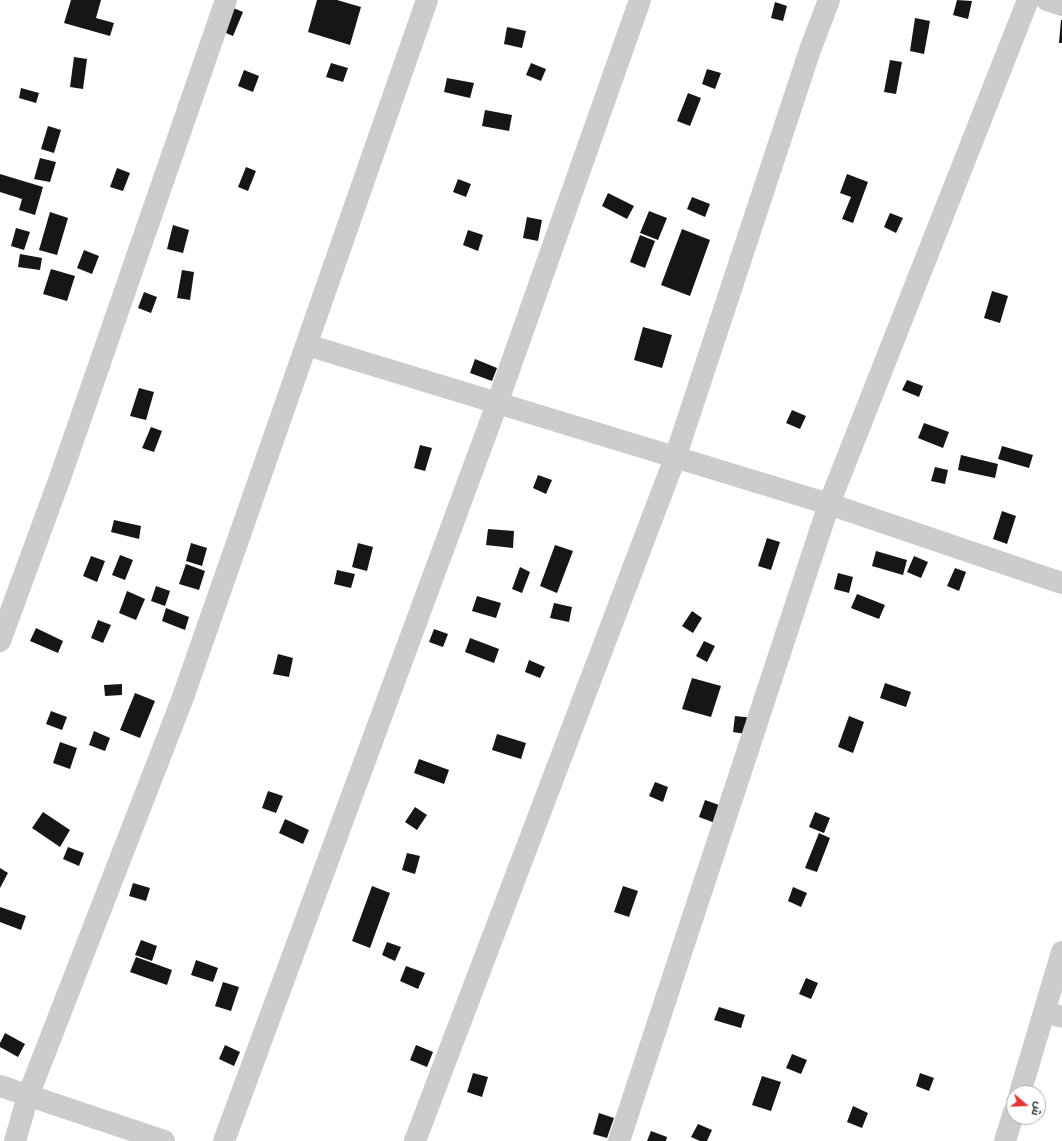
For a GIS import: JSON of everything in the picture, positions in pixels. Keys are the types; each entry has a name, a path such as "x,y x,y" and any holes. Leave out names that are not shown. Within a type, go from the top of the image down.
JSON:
{"street":[{"path":"0,641 61,475 226,0"},
{"path":"15,1141 28,1096 182,700 427,0"},
{"path":"224,1141 497,404 640,0"},
{"path":"415,1141 675,458 810,50 829,0"},
{"path":"619,1141 830,504 1028,0"},
{"path":"1047,0 1062,5"},
{"path":"307,345 830,504 1062,584"},
{"path":"1023,1085 1053,1014 1062,952"},
{"path":"0,1086 164,1141"},
{"path":"1005,1141 1010,1125"}],"building":[{"path":"71,0 101,0 96,18 114,23 110,36 64,23"},
{"path":"317,0 337,0 361,7 350,45 308,32"},
{"path":"957,0 972,1 968,19 953,15"},
{"path":"775,2 787,6 783,21 771,18"},
{"path":"231,7 243,12 233,36 221,31"},
{"path":"915,18 930,21 924,54 910,51"},
{"path":"1061,20 1062,43 1059,43"},
{"path":"507,27 526,31 522,48 504,44"},
{"path":"74,57 87,59 83,89 70,87"},
{"path":"890,60 902,62 896,94 884,92"},
{"path":"331,63 348,68 343,82 326,77"},
{"path":"531,63 546,69 541,81 526,75"},
{"path":"707,69 721,73 715,89 702,84"},
{"path":"244,70 259,76 253,92 238,86"},
{"path":"447,78 474,83 470,98 444,92"},
{"path":"21,88 39,93 36,103 19,98"},
{"path":"688,93 701,98 690,126 677,121"},
{"path":"485,110 512,115 509,131 482,126"},
{"path":"48,126 61,130 54,153 41,149"},
{"path":"40,158 56,162 50,182 34,179"},
{"path":"246,167 256,171 248,191 238,187"},
{"path":"117,168 130,173 123,191 110,187"},
{"path":"0,174 43,187 35,215 19,210 22,199 0,192"},
{"path":"847,174 868,182 853,223 842,219 851,197 840,193"},
{"path":"458,179 471,184 466,197 453,192"},
{"path":"608,193 634,206 627,219 602,206"},
{"path":"692,197 710,204 705,217 687,209"},
{"path":"649,211 667,218 658,240 640,233"},
{"path":"50,212 68,218 57,255 39,250"},
{"path":"890,213 903,218 896,233 884,227"},
{"path":"527,217 542,220 538,241 523,238"},
{"path":"173,225 189,230 183,253 167,249"},
{"path":"16,228 30,232 24,250 11,246"},
{"path":"682,229 710,240 690,296 661,285"},
{"path":"468,230 483,235 478,251 463,245"},
{"path":"640,235 655,241 645,268 630,262"},
{"path":"84,250 99,256 92,274 77,268"},
{"path":"20,254 42,258 40,270 18,267"},
{"path":"51,269 75,276 67,301 43,294"},
{"path":"182,270 194,272 190,300 177,298"},
{"path":"992,291 1008,296 1000,323 984,318"},
{"path":"144,292 157,297 151,313 138,308"},
{"path":"643,327 672,335 662,368 634,360"},
{"path":"475,359 497,368 492,381 470,373"},
{"path":"907,380 923,386 919,397 902,390"},
{"path":"139,388 154,392 146,420 130,416"},
{"path":"792,410 806,416 800,429 786,423"},
{"path":"924,423 949,432 943,448 918,438"},
{"path":"151,427 162,431 154,452 142,448"},
{"path":"420,445 432,448 425,471 414,468"},
{"path":"1002,446 1033,455 1029,468 998,459"},
{"path":"961,455 998,464 995,478 958,470"},
{"path":"935,467 948,470 945,484 931,481"},
{"path":"538,475 552,480 546,494 533,488"},
{"path":"1002,511 1016,516 1007,544 993,539"},
{"path":"114,520 141,526 139,539 111,532"},
{"path":"488,529 514,531 513,548 486,545"},
{"path":"767,538 780,542 771,570 758,566"},
{"path":"191,543 207,548 202,566 186,561"},
{"path":"358,543 373,547 367,571 352,567"},
{"path":"555,545 573,551 557,593 540,586"},
{"path":"876,551 907,560 903,575 872,566"},
{"path":"120,555 133,560 125,580 112,575"},
{"path":"91,556 105,561 97,582 83,576"},
{"path":"914,556 928,562 921,578 907,572"},
{"path":"186,564 205,571 199,590 179,584"},
{"path":"520,567 530,572 522,593 512,589"},
{"path":"955,568 966,572 959,591 947,586"},
{"path":"337,570 355,574 351,588 334,584"},
{"path":"838,573 853,577 849,593 834,589"},
{"path":"156,586 170,591 165,606 151,601"},
{"path":"127,591 145,599 136,620 119,613"},
{"path":"857,594 885,605 879,619 851,608"},
{"path":"477,596 501,603 496,618 472,611"},
{"path":"554,603 572,607 569,622 550,618"},
{"path":"166,608 189,617 185,630 162,621"},
{"path":"692,611 702,618 693,633 682,626"},
{"path":"98,620 111,625 103,643 91,638"},
{"path":"36,628 63,641 58,653 30,641"},
{"path":"434,629 448,634 443,647 429,642"},
{"path":"470,638 499,649 494,663 465,652"},
{"path":"704,641 715,646 707,662 696,656"},
{"path":"278,654 293,658 289,677 273,674"},
{"path":"529,660 545,667 540,678 525,672"},
{"path":"692,678 721,686 711,717 682,709"},
{"path":"885,683 911,692 906,707 880,698"},
{"path":"122,684 122,695 105,696 104,685"},
{"path":"135,693 155,701 140,738 120,730"},
{"path":"51,711 67,717 62,730 46,724"},
{"path":"735,716 754,718 752,735 733,732"},
{"path":"849,716 864,722 853,753 838,747"},
{"path":"94,731 110,738 105,751 89,745"},
{"path":"497,734 526,743 521,759 492,750"},
{"path":"60,742 77,748 70,769 53,763"},
{"path":"419,759 449,770 444,784 414,773"},
{"path":"655,782 668,787 663,802 649,796"},
{"path":"268,791 283,796 276,813 262,808"},
{"path":"705,800 722,806 715,823 699,817"},
{"path":"415,807 427,815 417,830 405,822"},
{"path":"43,812 70,830 60,847 32,828"},
{"path":"815,812 830,818 824,833 809,827"},
{"path":"285,819 309,830 303,844 279,833"},
{"path":"819,833 830,838 817,872 805,868"},
{"path":"68,847 84,853 79,866 63,859"},
{"path":"407,853 420,856 415,874 402,870"},
{"path":"0,868 8,873 0,888"},
{"path":"133,883 150,888 146,901 129,896"},
{"path":"372,886 390,893 370,948 352,941"},
{"path":"623,886 638,891 629,917 614,912"},
{"path":"793,887 807,893 801,907 788,901"},
{"path":"0,907 26,916 21,930 0,922"},
{"path":"141,940 157,946 152,961 135,955"},
{"path":"387,942 401,947 395,961 382,955"},
{"path":"136,957 172,970 167,985 130,972"},
{"path":"196,960 218,968 213,982 191,975"},
{"path":"406,966 425,973 418,989 400,981"},
{"path":"806,978 818,983 811,999 799,994"},
{"path":"223,982 239,987 231,1011 215,1006"},
{"path":"719,1007 745,1015 741,1028 714,1020"},
{"path":"5,1033 25,1044 18,1057 0,1047 0,1043"},
{"path":"225,1045 240,1052 234,1066 219,1059"},
{"path":"416,1045 433,1052 427,1067 410,1060"},
{"path":"792,1054 807,1060 801,1074 786,1068"},
{"path":"473,1073 488,1077 482,1097 467,1092"},
{"path":"920,1073 934,1078 929,1091 916,1086"},
{"path":"762,1076 781,1082 771,1111 752,1105"},
{"path":"853,1106 868,1113 862,1128 847,1122"},
{"path":"599,1113 614,1118 607,1138 593,1134"},
{"path":"698,1124 712,1130 707,1141 700,1141 691,1137"},
{"path":"651,1131 667,1137 666,1141 647,1141"}]}
